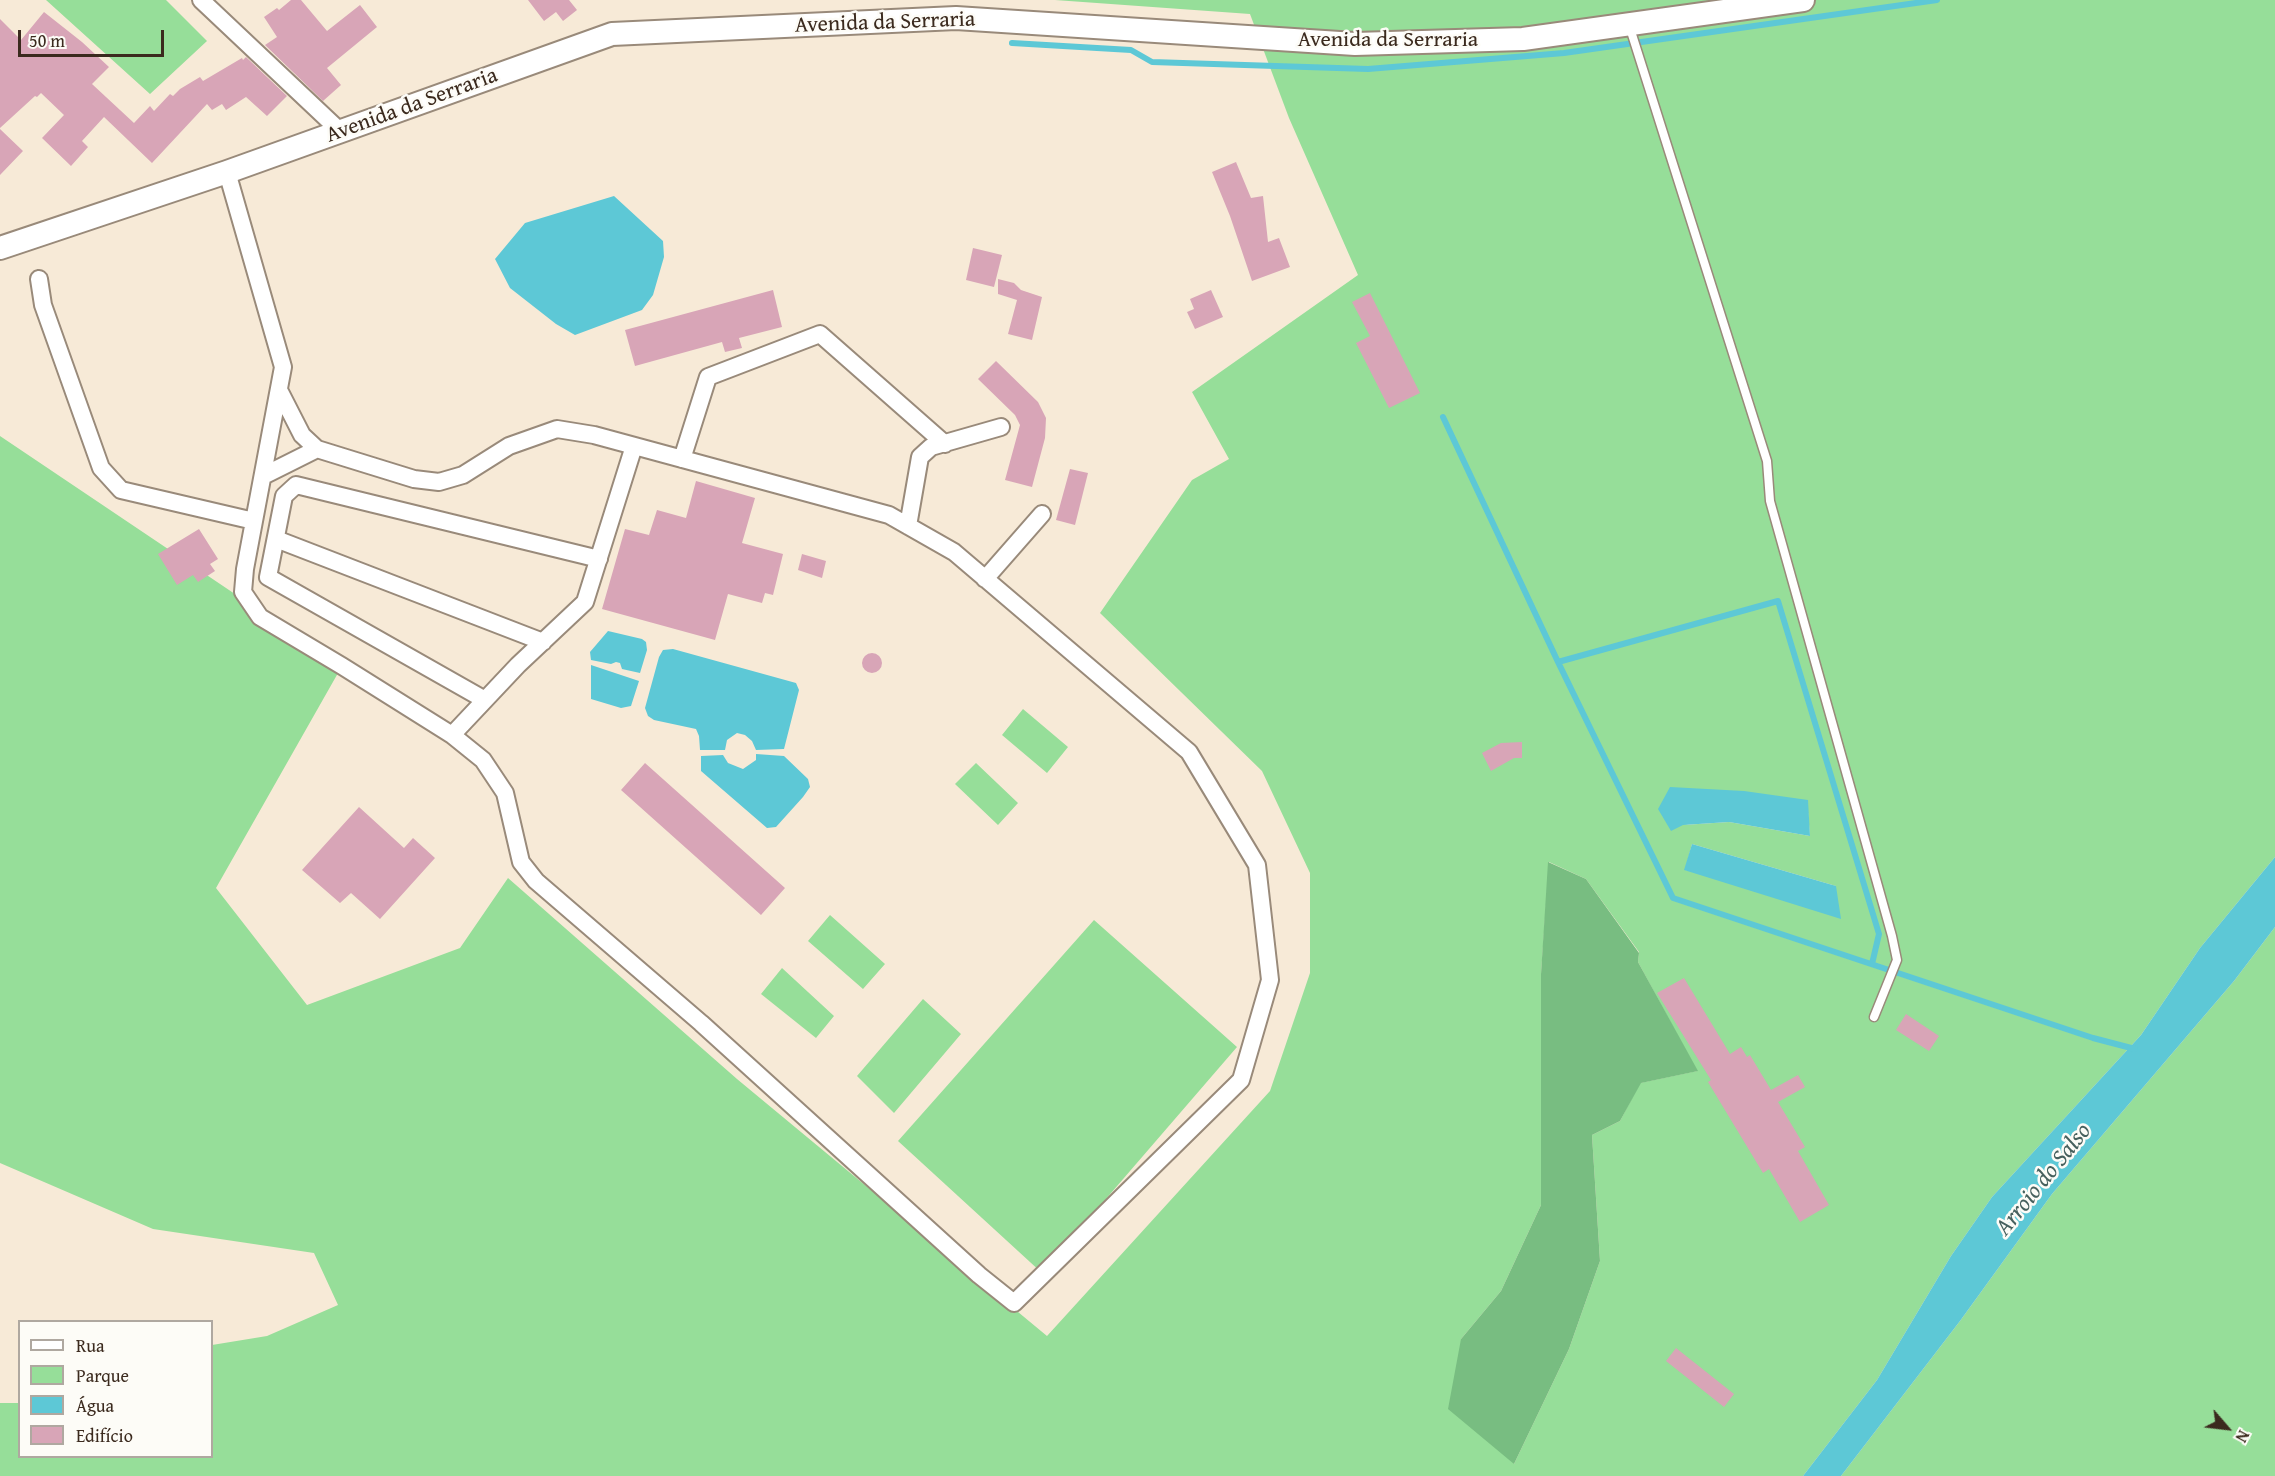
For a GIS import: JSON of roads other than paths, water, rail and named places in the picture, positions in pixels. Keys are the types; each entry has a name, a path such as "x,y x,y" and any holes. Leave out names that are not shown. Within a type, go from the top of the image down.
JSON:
{"main road":[{"name":"Avenida da Serraria","path":"0,248 227,172 612,34 956,18 1355,44 1523,39 1803,0"}],"street":[{"path":"201,0 341,132"},
{"path":"227,172 283,367 243,592 260,617 452,735 483,760 505,793 521,862 536,881 701,1023 979,1275 1014,1303 1240,1080 1270,980 1257,865 1189,752 954,552 889,515 594,435 557,429 509,446 463,475 439,482 414,478 317,449 302,435 279,390"},
{"path":"39,279 43,305 102,468 121,490 254,521"},
{"path":"682,459 708,377 820,334 945,444"},
{"path":"908,526 920,457 931,447 1000,427"},
{"path":"452,735 585,602 634,446"},
{"path":"263,476 317,449"},
{"path":"485,700 268,577 284,496 296,485 599,559"},
{"path":"985,579 1042,514"},
{"path":"276,539 543,642"}],"lane":[{"path":"1629,24 1767,461 1770,501 1892,936 1897,960 1874,1017"}],"water":[{"path":"614,196 663,241 664,257 653,295 642,310 575,335 556,324 510,288 495,259 525,223"},
{"path":"608,631 646,642 647,650 640,673 622,669 620,663 611,664 591,660 590,652"},
{"path":"673,649 796,683 799,690 784,749 756,750 752,741 745,735 737,733 727,740 725,750 700,750 696,729 654,720 648,716 645,708 659,657 663,650"},
{"path":"591,665 639,681 631,706 621,708 591,699"},
{"path":"756,754 784,756 808,779 810,787 776,827 767,828 701,771 701,756 723,755 728,763 743,769 756,760"},
{"path":"1670,787 1744,791 1808,800 1810,836 1729,822 1683,825 1671,831 1658,809"},
{"path":"1692,844 1836,886 1841,919 1684,870"},
{"name":"Arroio do Salso","path":"2275,857 2275,927 2234,981 2052,1194 1960,1321 1841,1476 1803,1476 1877,1380 1951,1256 1992,1197 2141,1035 2200,948"}],"waterway":[{"path":"1012,43 1131,50 1152,62 1368,69 1564,53 1937,0"},
{"path":"1443,417 1558,662 1673,898 2093,1038 2135,1049"},
{"path":"1558,662 1778,601 1879,934 1872,964"}]}
